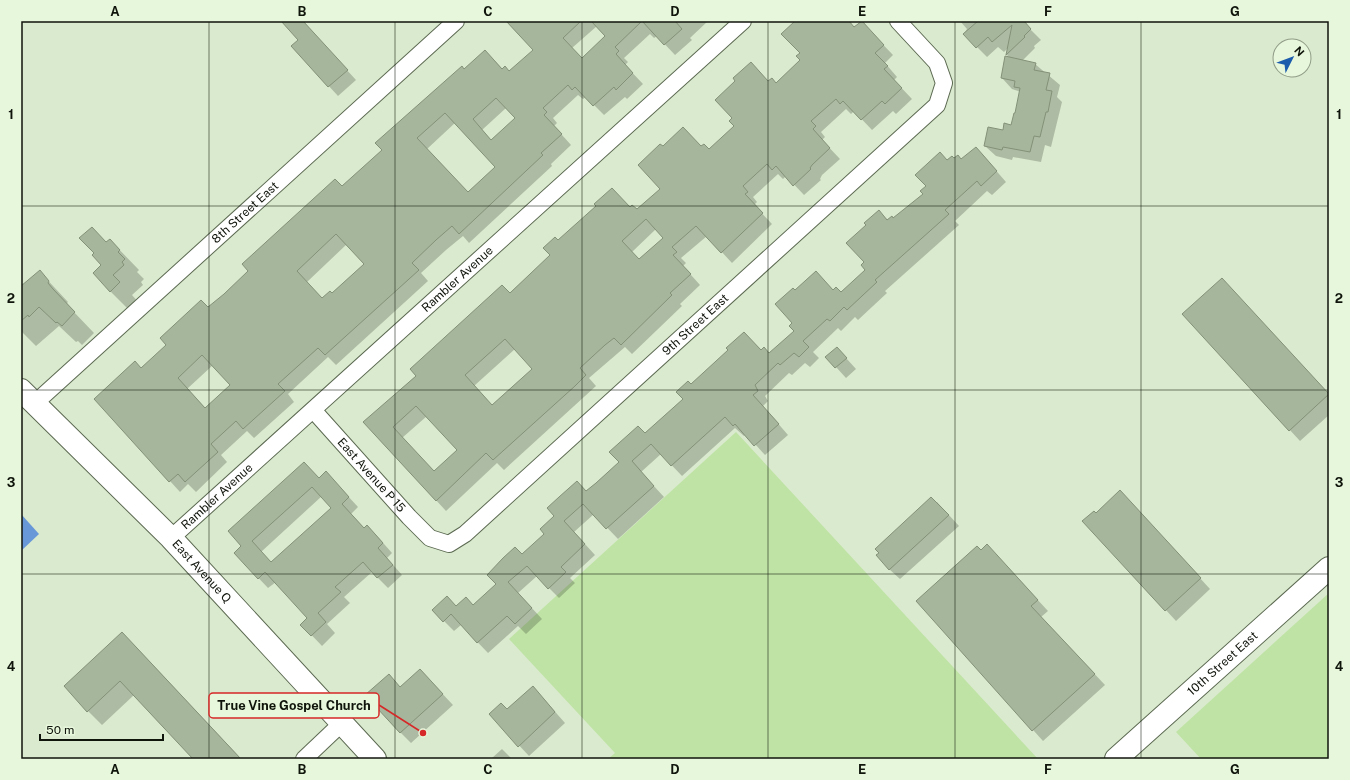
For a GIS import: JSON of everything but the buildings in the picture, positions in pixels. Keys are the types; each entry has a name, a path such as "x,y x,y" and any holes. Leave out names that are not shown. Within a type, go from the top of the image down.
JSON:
{"main road":[{"name":"East Avenue Q","path":"28,397 171,538 374,759"},
{"name":"10th Street East","path":"1116,759 1329,568"}],"street":[{"name":"8th Street East","path":"28,397 456,21"},
{"name":"Rambler Avenue","path":"171,538 314,411 743,21"},
{"name":"9th Street East","path":"430,538 449,544 464,534 937,105 944,82 937,63 898,21"},
{"name":"East Avenue P 15","path":"314,411 409,518 430,538"},
{"path":"304,759 342,723"}],"green space":[{"path":"736,432 1038,759 608,759 615,753 509,639"},
{"path":"1329,593 1329,759 1201,759 1176,732"}],"water":[{"path":"21,514 39,534 21,551"}],"place":[{"name":"True Vine Gospel Church","path":"423,733"}]}
